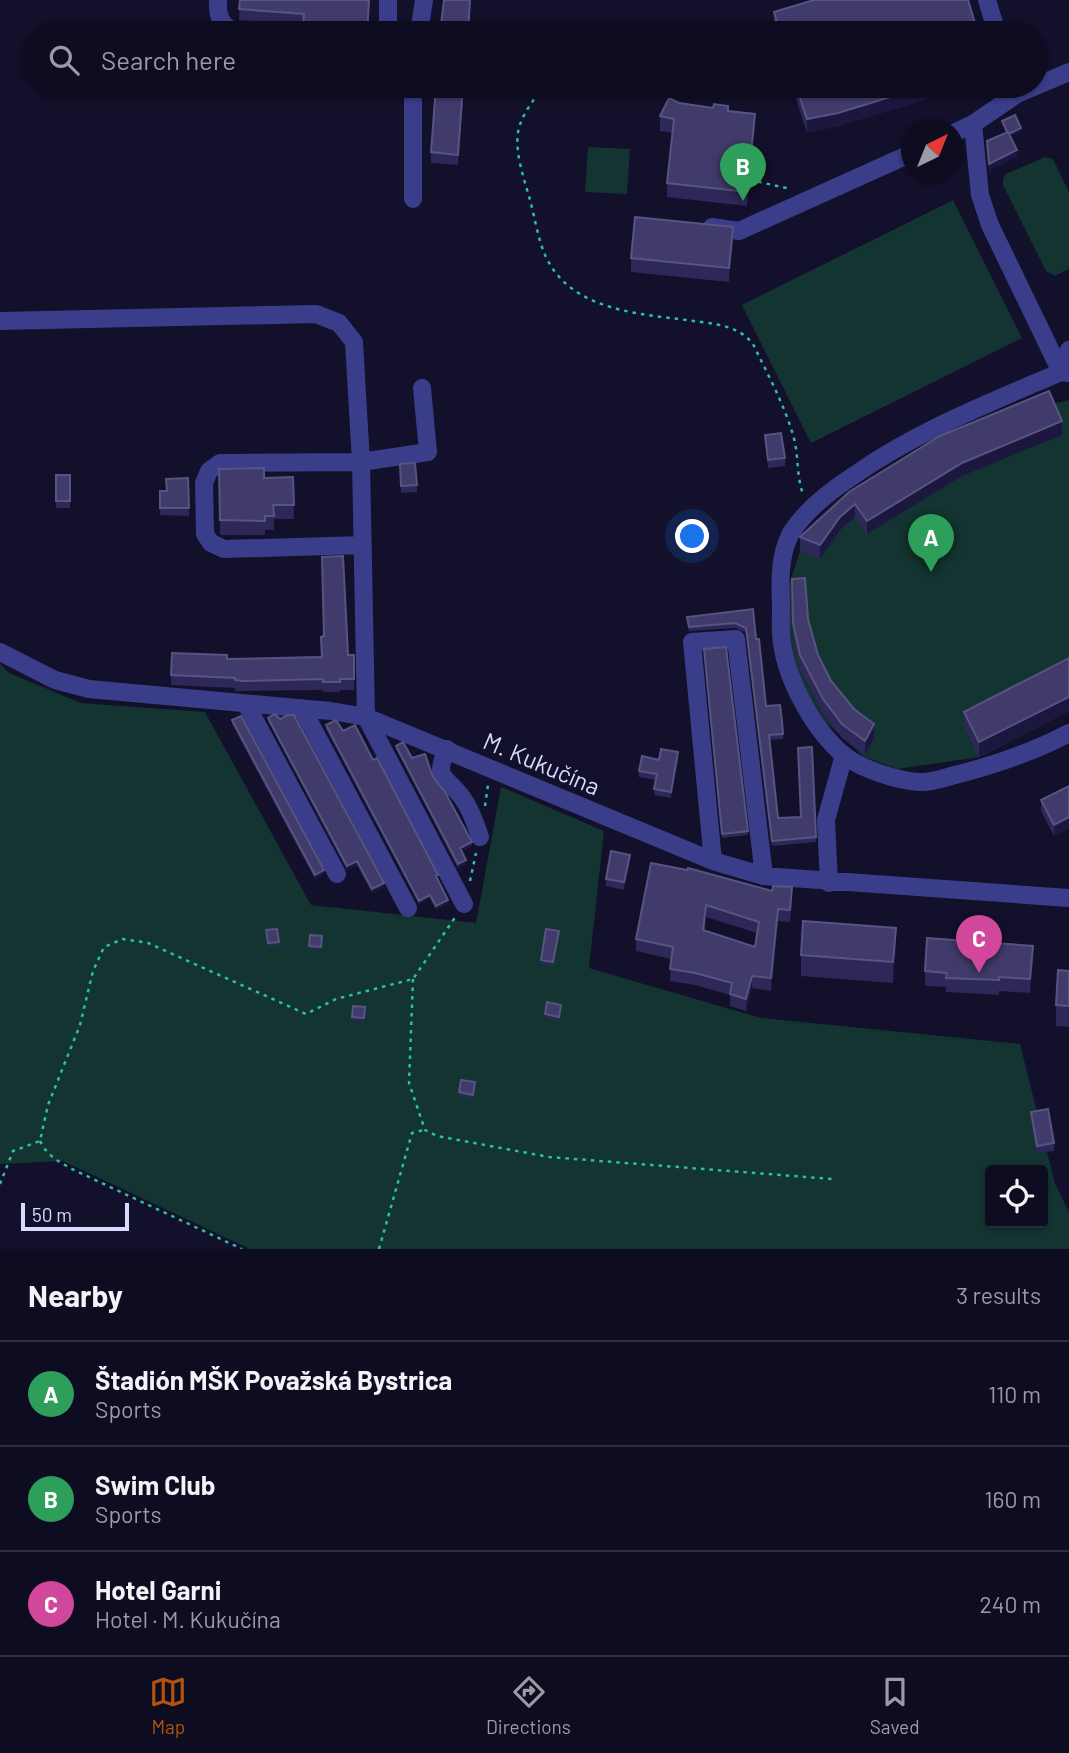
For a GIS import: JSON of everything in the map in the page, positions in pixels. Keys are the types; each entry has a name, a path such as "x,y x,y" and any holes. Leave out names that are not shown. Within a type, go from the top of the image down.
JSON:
{"street":[{"path":"218,0 220,21"},
{"path":"388,0 388,21"},
{"path":"421,21 424,0"},
{"path":"987,0 994,21"},
{"path":"1048,79 1069,72"},
{"path":"413,98 413,200"},
{"path":"964,128 1005,98"},
{"path":"973,124 980,195 990,225 1065,372"},
{"path":"693,225 739,231 901,158"},
{"path":"0,321 316,314 340,323 354,342 361,462 366,717 464,904"},
{"path":"1065,372 1069,350"},
{"path":"1065,372 935,427 880,457 832,490 811,509 791,534 781,562 782,644 794,684 810,716 844,755 861,767 919,782 990,766 1044,746 1069,733"},
{"path":"363,545 224,549 211,543 205,534 204,484 209,471 220,463 361,462 428,452 422,388"},
{"path":"713,861 692,642 736,639 764,876"},
{"name":"M. Kukučína","path":"0,652 34,671 71,685 139,695 302,708 366,717 713,861 764,876 829,883 1069,898"},
{"path":"246,704 337,874"},
{"path":"302,708 408,908"},
{"path":"447,749 440,764 442,774 449,786 460,794 480,837"},
{"path":"829,883 826,820 844,755"}],"path":[{"path":"536,98 520,123 517,138 523,176 546,257 572,290 592,302 736,329 747,337 753,344 789,422 794,438 799,483 804,499 811,509"},
{"path":"750,180 821,195"},
{"path":"484,811 488,785 496,770"},
{"path":"480,837 464,904 413,979 410,1083 425,1129 438,1136 549,1157 832,1179"},
{"path":"242,1249 74,1170 55,1159 40,1142 48,1105 80,1025 93,971 104,947 124,939 148,943 306,1014 336,999 413,979"},
{"path":"379,1249 412,1133 425,1129"},
{"path":"0,1184 13,1151 40,1142"}],"green space":[{"path":"588,147 630,149 627,194 585,192"},
{"path":"1045,157 1053,159 1069,192 1069,269 1055,276 1046,271 1003,185 1006,174"},
{"path":"953,200 1022,338 811,443 742,305"},
{"path":"1069,400 1069,711 980,757 897,769 864,757 826,722 810,698 792,659 786,620 786,594 800,551 849,505 1049,405"},
{"path":"0,664 9,673 81,703 205,712 311,905 476,923 501,787 604,831 589,968 761,1018 1020,1044 1055,1184 1069,1212 1069,1249 250,1249 63,1161 0,1164"}],"building":[{"path":"240,0 369,0 368,21 303,21 304,14 239,9"},
{"path":"444,0 470,0 469,21 441,21"},
{"path":"814,0 968,0 974,21 777,21 774,12"},
{"path":"435,98 462,98 458,155 431,152"},
{"path":"669,98 679,103 713,108 714,104 728,106 728,111 755,114 747,192 667,183 674,119 660,116"},
{"path":"800,98 887,98 838,113 807,119"},
{"path":"1015,115 1021,128 1009,134 1002,121"},
{"path":"1008,132 1017,150 989,164 987,141"},
{"path":"635,217 733,227 729,268 631,258"},
{"path":"1049,391 1062,421 962,463 867,521 855,504 840,517 820,545 800,537 849,492 940,436"},
{"path":"781,433 785,458 768,460 765,435"},
{"path":"415,463 417,485 401,486 400,464"},
{"path":"264,468 264,478 293,477 294,505 273,505 274,516 265,516 265,521 220,520 219,469"},
{"path":"56,475 70,475 70,501 56,501"},
{"path":"188,478 189,508 160,508 160,491 167,491 166,479"},
{"path":"343,556 348,655 354,655 354,679 340,679 340,682 323,682 323,679 242,681 235,678 171,675 172,653 227,655 227,659 322,657 322,557"},
{"path":"805,578 808,619 818,655 831,681 854,709 874,724 865,741 842,724 823,699 800,655 793,623 792,579"},
{"path":"753,609 766,706 780,705 782,721 783,734 769,735 778,818 801,817 798,748 812,747 816,837 772,841 746,628 735,623 689,627 687,617"},
{"path":"726,647 748,831 722,834 704,649"},
{"path":"1069,658 1069,697 979,742 964,712"},
{"path":"275,714 280,719 294,715 384,883 372,889 357,861 347,866 268,718"},
{"path":"241,716 324,870 315,875 232,720"},
{"path":"336,720 343,731 355,725 373,760 377,758 438,875 436,876 448,900 436,906 430,895 419,901 326,725"},
{"path":"403,742 412,758 425,754 433,777 445,792 472,842 460,848 466,860 458,864 396,746"},
{"path":"661,749 678,752 671,792 654,789 657,774 639,771 642,756 659,760"},
{"path":"1069,786 1069,817 1054,825 1041,800"},
{"path":"611,851 630,855 624,882 606,879"},
{"path":"651,863 687,870 688,868 772,891 773,886 792,887 790,910 778,909 771,978 752,976 746,999 730,994 732,983 670,969 673,947 636,939","holes":["706,905 759,922 755,947 703,930"]},
{"path":"803,921 896,928 893,962 801,955"},
{"path":"277,929 279,942 268,943 266,930"},
{"path":"546,929 559,931 553,962 541,960"},
{"path":"310,935 322,936 321,947 309,946"},
{"path":"927,938 1033,946 1030,979 946,978 947,973 925,971"},
{"path":"1058,970 1069,971 1069,1006 1056,1005"},
{"path":"547,1002 561,1005 559,1017 545,1014"},
{"path":"353,1006 365,1007 364,1018 352,1017"},
{"path":"461,1080 475,1082 473,1095 459,1092"},
{"path":"1048,1109 1054,1143 1037,1146 1031,1112"}],"place":[{"name":"Swim Club","path":"743,201"},
{"name":"Štadión MŠK Považská Bystrica","path":"931,572"},
{"name":"Hotel Garni","path":"979,973"}]}
